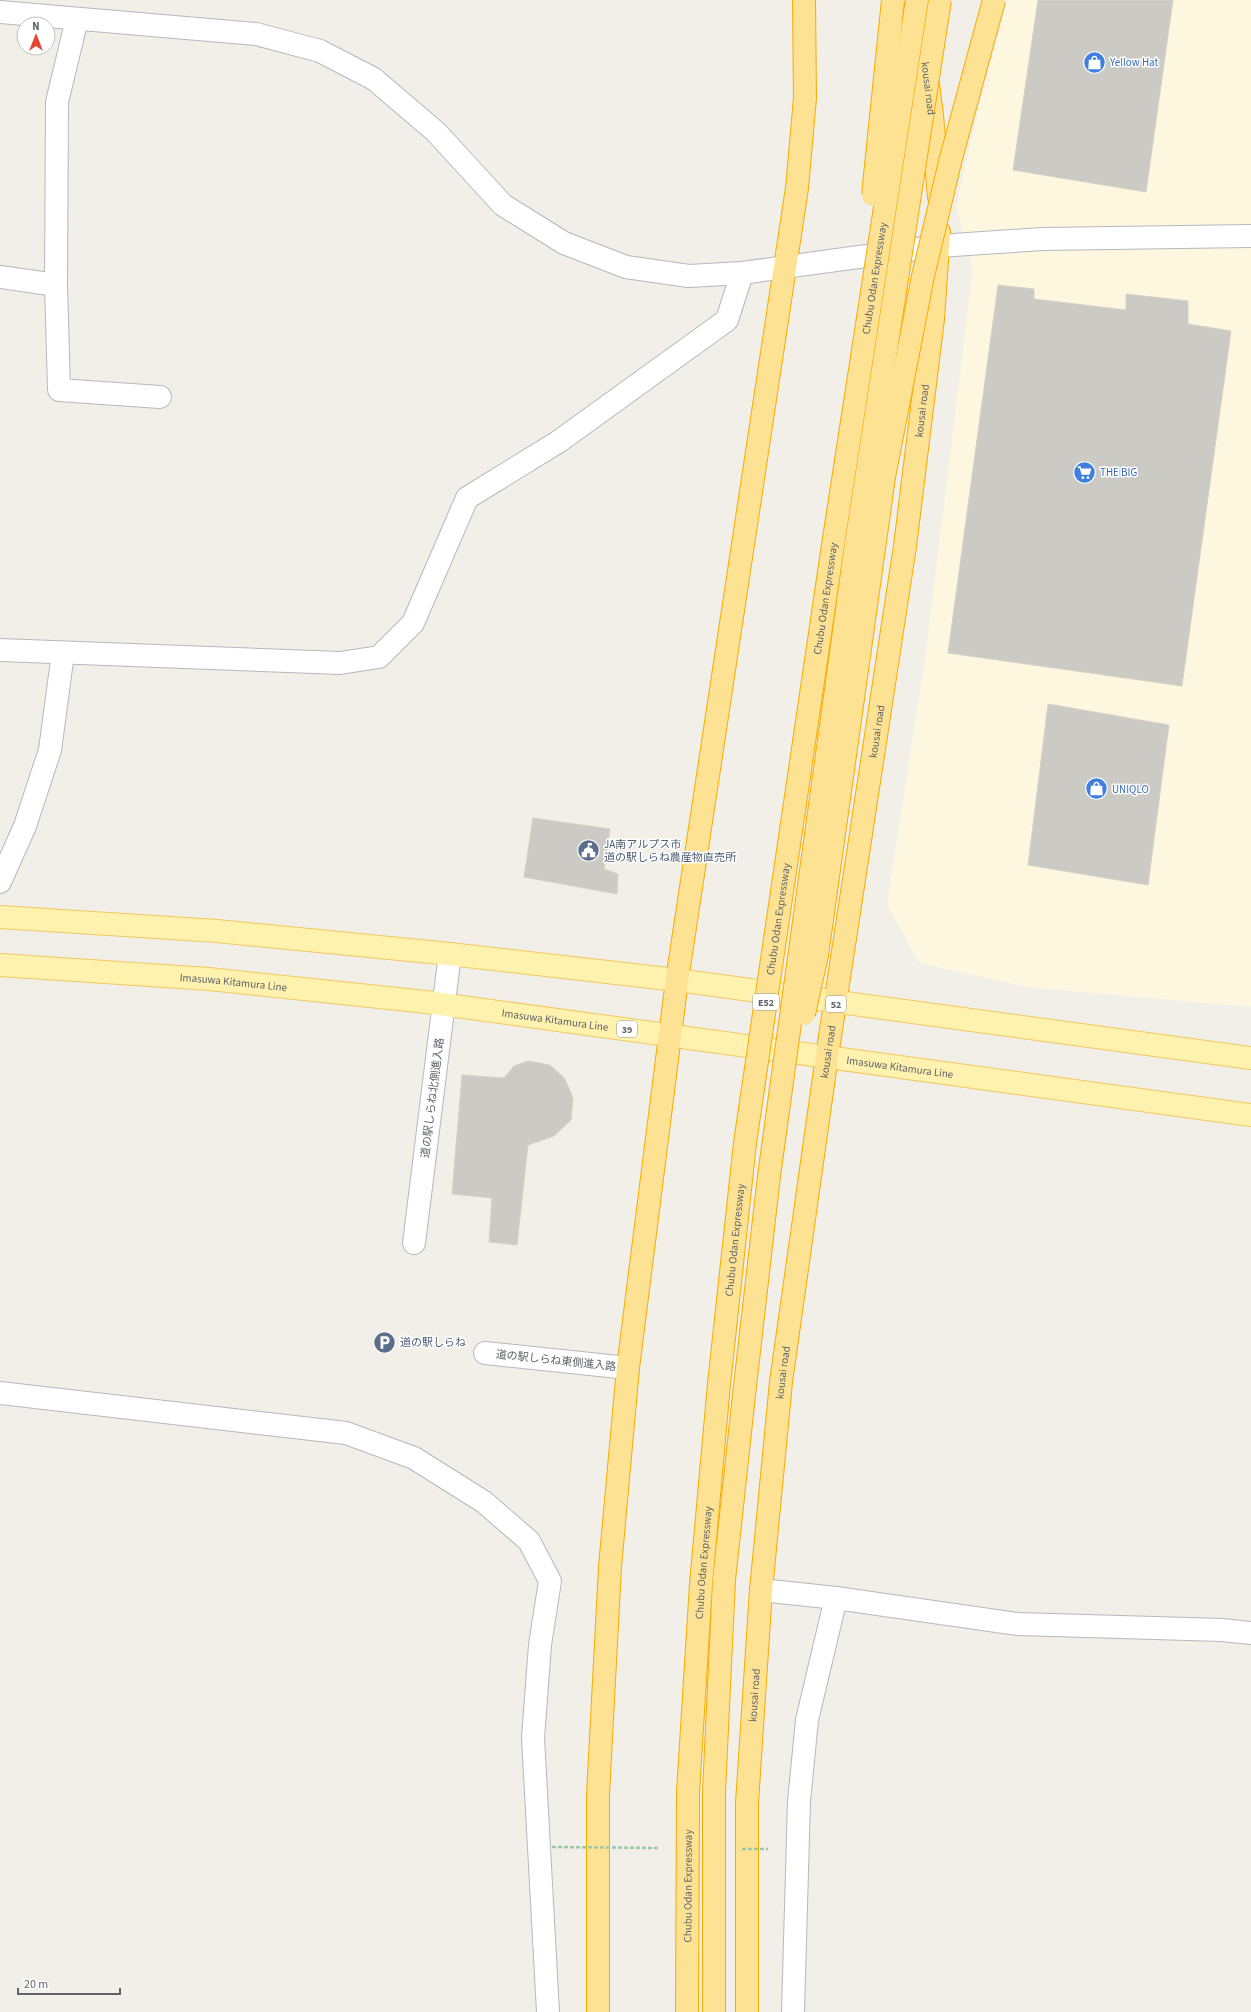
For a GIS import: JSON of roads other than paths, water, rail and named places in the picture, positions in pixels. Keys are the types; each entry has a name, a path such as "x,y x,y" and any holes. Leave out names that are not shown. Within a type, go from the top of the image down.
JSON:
{"highway":[{"path":"598,2012 598,1795 610,1567 628,1368 669,1035 797,188 805,98 804,0"},
{"path":"840,501 893,0"},
{"name":"Chubu Odan Expressway","path":"687,2012 688,1792 701,1584 719,1384 745,1143 840,501 917,0"},
{"name":"kousai road","path":"747,2012 747,1803 761,1590 781,1382 827,1056 908,524 922,418 939,246 939,180 926,56 917,0"},
{"name":"Chubu Odan Expressway","path":"714,2012 714,1792 724,1580 769,1176 856,544 940,0"},
{"path":"769,1176 817,955 884,477 925,268 953,151 994,0"}],"main road":[{"path":"0,917 217,931 450,954 677,980 1251,1058"},
{"name":"Imasuwa Kitamura Line","path":"0,965 209,979 443,1005 827,1056 1251,1115"}],"street":[{"path":"0,12 256,34 320,51 374,78 436,132 503,205 564,243 626,267 689,276 742,273 786,268 939,246 1042,239 1251,236"},
{"path":"77,19 57,102 56,285 59,390 160,398"},
{"path":"0,650 340,663 379,657 413,624 467,498 558,442 727,320 742,273"},
{"path":"0,278 56,285"},
{"path":"0,882 25,826 50,750 63,653"},
{"name":"道の駅しらね北側進入路","path":"414,1243 450,954"},
{"name":"道の駅しらね東側進入路","path":"485,1352 628,1368"},
{"path":"0,1393 346,1433 414,1458 484,1502 529,1541 550,1581 540,1645 533,1738 548,2012"},
{"path":"761,1590 836,1598 1018,1624 1222,1630 1251,1633"},
{"path":"793,2012 799,1801 807,1720 836,1598"}],"place":[{"name":"Yellow Hat","path":"1094,62"},
{"name":"THE BIG","path":"1085,472"},
{"name":"UNIQLO","path":"1097,789"},
{"name":"JA南アルプス市 道の駅しらね農産物直売所","path":"588,850"},
{"name":"道の駅しらね","path":"385,1342"}]}
